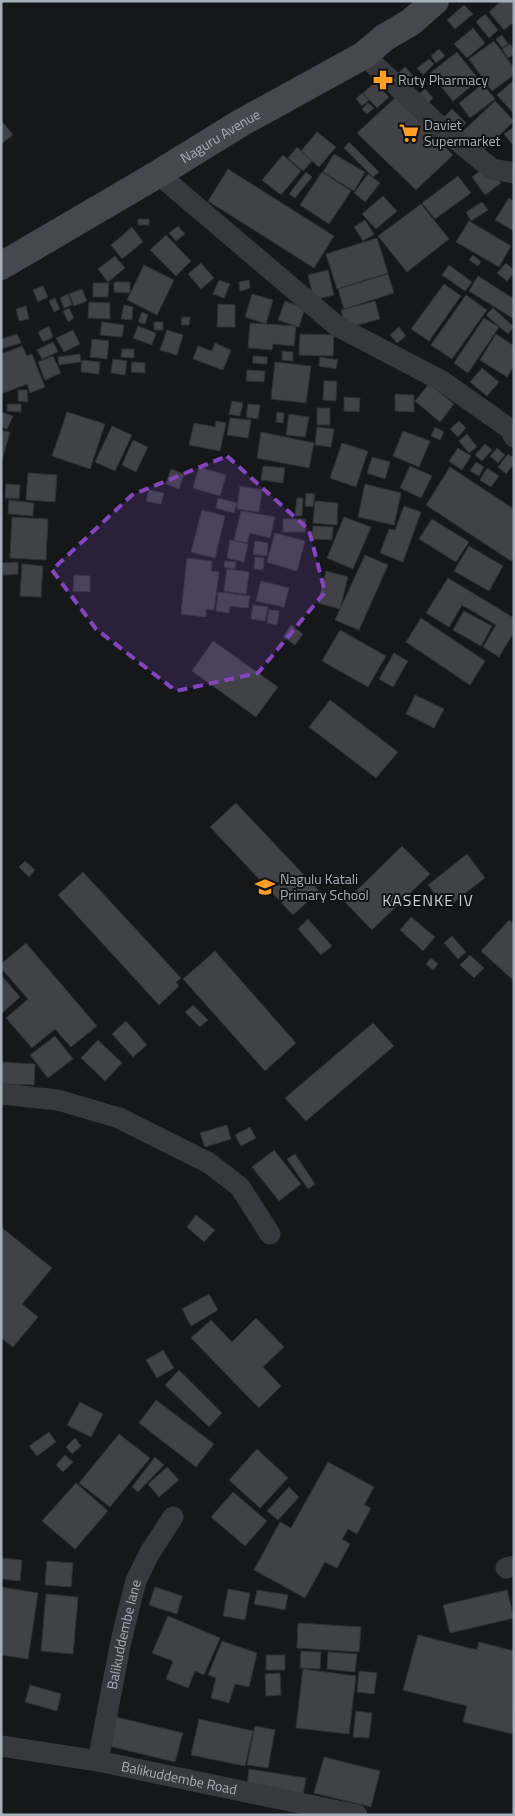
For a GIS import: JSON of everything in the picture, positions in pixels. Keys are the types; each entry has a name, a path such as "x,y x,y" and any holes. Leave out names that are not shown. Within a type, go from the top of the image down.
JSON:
{"street":[{"name":"Naguru Avenue","path":"1,266 239,124 364,55 384,38 411,22 435,1"},
{"path":"364,55 437,124 492,169 514,173"},
{"path":"158,174 337,326 442,381 510,429 514,437"},
{"path":"1,1094 58,1100 119,1118 209,1163 240,1187 270,1234"},
{"name":"Balikuddembe lane","path":"98,1761 120,1646 136,1581 149,1554 173,1517"},
{"name":"Balikuddembe Road","path":"1,1746 98,1761 357,1815"}],"highlighted area":[{"path":"227,456 309,530 325,592 258,673 176,691 96,629 52,570 132,495"}],"building":[{"path":"501,1 514,1 514,22 504,30 489,12"},
{"path":"464,5 473,14 455,29 447,20"},
{"path":"485,14 498,30 489,38 476,22"},
{"path":"473,28 485,43 467,58 454,44"},
{"path":"502,35 508,44 502,48 496,39"},
{"path":"494,41 514,68 514,75 492,91 469,59"},
{"path":"510,44 514,49 514,54 508,58 502,49"},
{"path":"439,49 445,56 436,63 431,56"},
{"path":"457,52 479,80 453,101 430,73"},
{"path":"429,59 434,64 423,75 417,68"},
{"path":"405,67 417,80 407,89 395,76"},
{"path":"514,80 514,114 497,95"},
{"path":"375,82 389,97 377,108 363,93"},
{"path":"483,84 495,99 470,118 459,103"},
{"path":"425,89 433,98 428,103 419,94"},
{"path":"362,93 369,100 362,106 356,99"},
{"path":"396,97 453,155 416,190 357,133"},
{"path":"495,101 514,121 480,154 460,134"},
{"path":"368,103 374,108 367,114 362,109"},
{"path":"452,109 466,123 455,134 441,120"},
{"path":"1,120 13,135 1,144"},
{"path":"514,127 514,143 512,144 504,134"},
{"path":"317,132 336,147 319,167 301,151"},
{"path":"349,142 379,172 373,177 344,148"},
{"path":"297,147 312,161 303,171 288,158"},
{"path":"334,154 365,172 354,191 323,172"},
{"path":"283,155 301,171 281,195 262,180"},
{"path":"488,165 501,183 485,195 472,177"},
{"path":"228,169 334,236 314,268 208,201"},
{"path":"306,172 312,177 295,198 289,194"},
{"path":"322,172 351,191 329,224 300,205"},
{"path":"368,174 380,183 365,202 354,193"},
{"path":"458,176 471,193 435,219 422,203"},
{"path":"383,196 397,211 376,229 362,214"},
{"path":"509,198 514,201 514,231 495,220"},
{"path":"482,202 488,210 471,221 466,212"},
{"path":"421,204 449,239 407,272 378,236"},
{"path":"138,219 149,219 149,225 138,225"},
{"path":"365,220 374,234 363,241 354,227"},
{"path":"469,221 511,246 499,267 456,242"},
{"path":"178,226 185,234 176,241 169,233"},
{"path":"132,227 143,242 122,259 111,245"},
{"path":"166,235 191,261 176,276 150,250"},
{"path":"377,238 388,273 337,289 326,254"},
{"path":"473,255 481,262 478,266 469,260"},
{"path":"115,256 125,268 108,282 98,269"},
{"path":"201,263 214,278 201,289 188,274"},
{"path":"506,263 514,270 514,273 507,281 497,273"},
{"path":"144,265 174,280 157,315 127,300"},
{"path":"449,265 472,282 465,291 442,275"},
{"path":"328,270 334,295 314,300 308,275"},
{"path":"388,274 394,293 344,309 338,289"},
{"path":"478,276 514,299 514,319 469,291"},
{"path":"219,280 230,284 224,298 213,294"},
{"path":"249,280 250,288 240,291 239,282"},
{"path":"114,282 130,282 130,293 114,292"},
{"path":"93,283 109,283 108,297 93,297"},
{"path":"444,284 461,296 429,341 411,329"},
{"path":"43,286 48,297 38,302 33,290"},
{"path":"82,289 87,301 74,306 69,294"},
{"path":"68,294 72,305 64,308 60,298"},
{"path":"252,294 273,300 266,324 245,317"},
{"path":"466,295 487,310 452,359 431,345"},
{"path":"55,298 60,309 54,312 49,301"},
{"path":"285,301 305,308 299,327 278,320"},
{"path":"375,301 380,319 346,328 341,310"},
{"path":"89,302 110,303 110,319 88,318"},
{"path":"218,304 235,305 235,327 217,327"},
{"path":"124,305 133,307 132,320 121,319"},
{"path":"26,306 29,319 19,321 16,309"},
{"path":"69,308 74,318 68,322 63,311"},
{"path":"493,308 514,327 508,334 486,315"},
{"path":"142,312 148,315 145,324 138,322"},
{"path":"182,317 190,317 189,325 181,325"},
{"path":"484,318 499,327 468,373 454,363"},
{"path":"102,322 124,325 122,337 100,335"},
{"path":"154,322 163,322 163,330 154,330"},
{"path":"250,323 296,326 294,346 273,344 272,350 248,348"},
{"path":"49,326 53,337 43,342 38,332"},
{"path":"138,326 156,333 152,345 133,338"},
{"path":"399,327 406,336 397,343 390,335"},
{"path":"73,330 80,344 64,352 56,338"},
{"path":"167,330 183,335 177,355 160,350"},
{"path":"17,334 21,343 1,349 1,339"},
{"path":"300,334 334,335 333,356 299,355"},
{"path":"496,334 514,346 514,366 507,377 480,360"},
{"path":"92,339 109,341 107,359 90,357"},
{"path":"53,342 58,352 42,359 37,350"},
{"path":"215,343 231,350 223,370 193,359 198,346 212,351"},
{"path":"22,346 27,356 32,354 45,387 30,393 27,384 1,394 1,354"},
{"path":"122,349 134,349 134,358 121,357"},
{"path":"282,351 293,352 293,361 282,360"},
{"path":"80,354 81,362 59,365 58,357"},
{"path":"53,356 61,373 45,380 38,362"},
{"path":"253,356 267,357 267,364 253,363"},
{"path":"320,357 338,360 336,369 319,366"},
{"path":"113,359 127,361 125,375 111,373"},
{"path":"82,360 100,362 99,374 81,372"},
{"path":"132,362 145,363 145,373 131,372"},
{"path":"275,362 311,366 306,403 271,399"},
{"path":"482,368 499,382 487,396 470,382"},
{"path":"247,370 265,371 264,382 246,381"},
{"path":"324,381 337,381 336,401 323,400"},
{"path":"429,384 454,404 440,422 415,401"},
{"path":"18,390 27,390 28,402 18,401"},
{"path":"395,394 414,395 414,412 395,411"},
{"path":"344,397 360,398 359,412 344,411"},
{"path":"232,401 243,403 240,416 229,414"},
{"path":"7,404 21,404 21,412 7,411"},
{"path":"248,404 260,405 258,419 246,417"},
{"path":"317,408 330,408 330,425 317,425"},
{"path":"1,412 13,416 7,429 1,427"},
{"path":"67,412 105,424 90,469 52,456"},
{"path":"277,412 284,413 283,423 276,422"},
{"path":"289,414 309,417 305,437 286,435"},
{"path":"230,418 251,420 248,438 227,435"},
{"path":"216,421 226,423 220,451 189,445 194,423 215,427"},
{"path":"459,421 466,428 458,437 450,429"},
{"path":"112,426 132,435 115,471 95,462"},
{"path":"317,427 334,429 331,447 315,445"},
{"path":"435,427 444,432 440,440 431,436"},
{"path":"1,430 10,432 1,464"},
{"path":"403,431 430,441 419,467 393,456"},
{"path":"261,432 314,443 309,468 257,458"},
{"path":"467,434 477,447 469,453 459,441"},
{"path":"133,440 148,447 136,472 122,465"},
{"path":"342,443 368,451 356,487 330,478"},
{"path":"485,444 492,450 482,461 475,455"},
{"path":"458,448 471,456 462,470 449,461"},
{"path":"497,448 505,455 498,463 490,456"},
{"path":"508,454 514,458 514,464 506,474 498,467"},
{"path":"372,457 390,462 385,479 367,473"},
{"path":"476,462 484,467 479,476 470,471"},
{"path":"263,466 285,468 283,483 261,480"},
{"path":"410,466 432,476 421,498 400,488"},
{"path":"199,467 226,475 220,496 193,488"},
{"path":"450,467 514,509 514,556 511,561 426,505"},
{"path":"487,468 499,476 491,487 480,480"},
{"path":"171,469 184,474 179,489 166,484"},
{"path":"28,473 57,475 55,502 26,500"},
{"path":"6,484 20,485 19,499 5,498"},
{"path":"365,484 401,493 394,525 358,517"},
{"path":"240,486 262,490 259,512 237,509"},
{"path":"149,490 164,493 161,504 146,501"},
{"path":"306,493 315,494 313,507 305,506"},
{"path":"218,498 237,503 234,513 216,508"},
{"path":"297,498 303,498 302,516 295,516"},
{"path":"9,500 34,503 33,516 8,514"},
{"path":"315,501 338,503 337,525 313,523"},
{"path":"404,506 421,512 403,562 380,553 389,529 395,530"},
{"path":"202,510 225,516 215,558 191,552"},
{"path":"241,511 275,517 270,538 250,533 247,543 234,540"},
{"path":"12,517 48,519 46,560 10,558"},
{"path":"344,517 371,527 353,569 327,558"},
{"path":"283,519 306,519 305,532 283,532"},
{"path":"432,519 469,542 456,562 419,539"},
{"path":"313,526 333,527 332,540 312,539"},
{"path":"275,533 305,541 297,571 267,562"},
{"path":"230,540 248,544 244,562 227,558"},
{"path":"255,541 268,543 267,556 253,554"},
{"path":"469,546 503,566 489,591 454,571"},
{"path":"365,555 388,565 359,630 335,620"},
{"path":"255,557 264,558 263,570 254,569"},
{"path":"187,558 212,561 211,571 219,572 214,610 206,609 206,617 181,614"},
{"path":"225,561 236,562 235,569 224,567"},
{"path":"18,562 18,574 3,575 2,563"},
{"path":"22,564 43,566 41,597 20,596"},
{"path":"227,569 249,572 246,594 224,591"},
{"path":"326,571 348,577 340,609 318,603"},
{"path":"74,575 90,576 90,592 73,591"},
{"path":"448,578 514,618 514,632 499,657 483,647 496,625 462,605 449,627 426,613"},
{"path":"261,581 289,588 284,607 256,601"},
{"path":"218,592 250,596 248,608 230,606 229,613 216,611"},
{"path":"253,605 268,607 265,621 251,619"},
{"path":"269,610 279,611 277,625 267,623"},
{"path":"464,611 492,626 481,646 453,630"},
{"path":"421,618 485,661 470,685 406,642"},
{"path":"291,625 303,634 295,645 283,637"},
{"path":"340,630 386,656 368,687 322,661"},
{"path":"213,641 278,687 256,717 192,671"},
{"path":"394,653 408,661 393,687 379,679"},
{"path":"415,695 444,709 434,728 406,714"},
{"path":"330,700 398,752 376,778 309,727"},
{"path":"236,803 319,891 293,915 210,827"},
{"path":"402,846 430,874 372,930 345,902"},
{"path":"467,854 485,878 446,908 428,885"},
{"path":"25,861 35,870 29,877 19,867"},
{"path":"83,872 181,978 176,982 179,986 159,1005 58,895"},
{"path":"411,917 435,937 423,951 400,930"},
{"path":"308,919 332,946 321,955 298,929"},
{"path":"509,920 514,924 514,981 481,951"},
{"path":"452,936 466,952 458,959 444,943"},
{"path":"26,943 97,1026 71,1047 55,1029 32,1048 6,1018 28,999 1,968 1,964"},
{"path":"215,951 296,1043 265,1071 183,979"},
{"path":"470,955 484,968 474,978 460,965"},
{"path":"431,958 438,964 433,970 426,964"},
{"path":"1,975 20,997 1,1014"},
{"path":"193,1005 208,1020 200,1027 185,1012"},
{"path":"126,1021 147,1045 133,1057 112,1034"},
{"path":"373,1023 394,1046 306,1121 285,1098"},
{"path":"55,1036 73,1059 48,1078 30,1055"},
{"path":"98,1040 122,1063 105,1081 81,1058"},
{"path":"1,1062 35,1064 34,1085 1,1084"},
{"path":"227,1125 231,1139 205,1147 200,1133"},
{"path":"250,1127 256,1138 241,1146 235,1135"},
{"path":"274,1150 301,1184 279,1201 252,1167"},
{"path":"295,1154 315,1184 308,1189 287,1159"},
{"path":"196,1215 215,1230 204,1242 187,1227"},
{"path":"1,1227 52,1268 22,1304 38,1317 13,1347 1,1338"},
{"path":"209,1294 218,1310 191,1326 182,1309"},
{"path":"256,1318 284,1347 263,1367 281,1386 259,1408 191,1338 211,1320 232,1342"},
{"path":"163,1350 174,1368 157,1378 146,1360"},
{"path":"179,1370 222,1413 209,1427 165,1385"},
{"path":"156,1400 214,1444 196,1467 139,1423"},
{"path":"80,1402 103,1414 91,1437 67,1425"},
{"path":"49,1432 56,1442 37,1456 29,1446"},
{"path":"119,1434 150,1458 110,1507 79,1483"},
{"path":"75,1438 81,1446 72,1454 66,1447"},
{"path":"257,1449 288,1478 260,1508 229,1480"},
{"path":"65,1455 73,1462 63,1472 56,1465"},
{"path":"155,1457 164,1465 138,1492 132,1487"},
{"path":"328,1462 374,1487 364,1505 371,1508 357,1534 348,1529 342,1539 350,1544 337,1568 325,1562 305,1598 254,1570 280,1522 291,1528"},
{"path":"167,1467 179,1480 159,1497 148,1484"},
{"path":"76,1483 108,1511 75,1549 42,1521"},
{"path":"289,1487 299,1497 278,1520 267,1511"},
{"path":"233,1492 267,1521 245,1546 211,1517"},
{"path":"1,1558 22,1560 20,1581 1,1579"},
{"path":"47,1561 73,1563 71,1587 45,1585"},
{"path":"1,1587 38,1593 28,1659 1,1655"},
{"path":"155,1587 182,1596 177,1614 149,1605"},
{"path":"228,1589 250,1593 245,1620 223,1616"},
{"path":"257,1590 288,1595 285,1610 254,1604"},
{"path":"507,1590 514,1618 450,1633 443,1605"},
{"path":"46,1594 78,1597 73,1654 41,1651"},
{"path":"168,1616 220,1638 204,1675 195,1671 188,1688 166,1679 173,1661 152,1653"},
{"path":"298,1623 361,1627 359,1652 297,1648"},
{"path":"418,1635 477,1650 479,1642 514,1651 513,1734 463,1722 467,1706 403,1690"},
{"path":"222,1641 257,1653 249,1687 235,1684 229,1703 211,1698 216,1678 208,1675"},
{"path":"301,1651 321,1652 320,1669 300,1668"},
{"path":"328,1652 357,1654 355,1672 327,1669"},
{"path":"266,1655 285,1655 285,1670 266,1670"},
{"path":"303,1669 356,1676 349,1734 296,1728"},
{"path":"359,1671 377,1673 374,1694 357,1692"},
{"path":"280,1673 281,1695 266,1696 265,1674"},
{"path":"30,1685 61,1694 57,1711 25,1702"},
{"path":"356,1711 372,1713 369,1738 353,1737"},
{"path":"116,1717 183,1733 175,1762 109,1746"},
{"path":"199,1719 253,1731 245,1766 191,1755"},
{"path":"255,1726 275,1730 268,1768 247,1765"},
{"path":"324,1757 380,1771 371,1807 314,1793"},
{"path":"249,1769 306,1778 303,1796 247,1787"}],"place":[{"name":"Ruty Pharmacy","path":"383,80"},
{"name":"Daviet Supermarket","path":"409,133"},
{"name":"Nagulu Katali Primary School","path":"265,887"}],"district":[{"name":"KASENKE IV","path":"428,900"}]}
